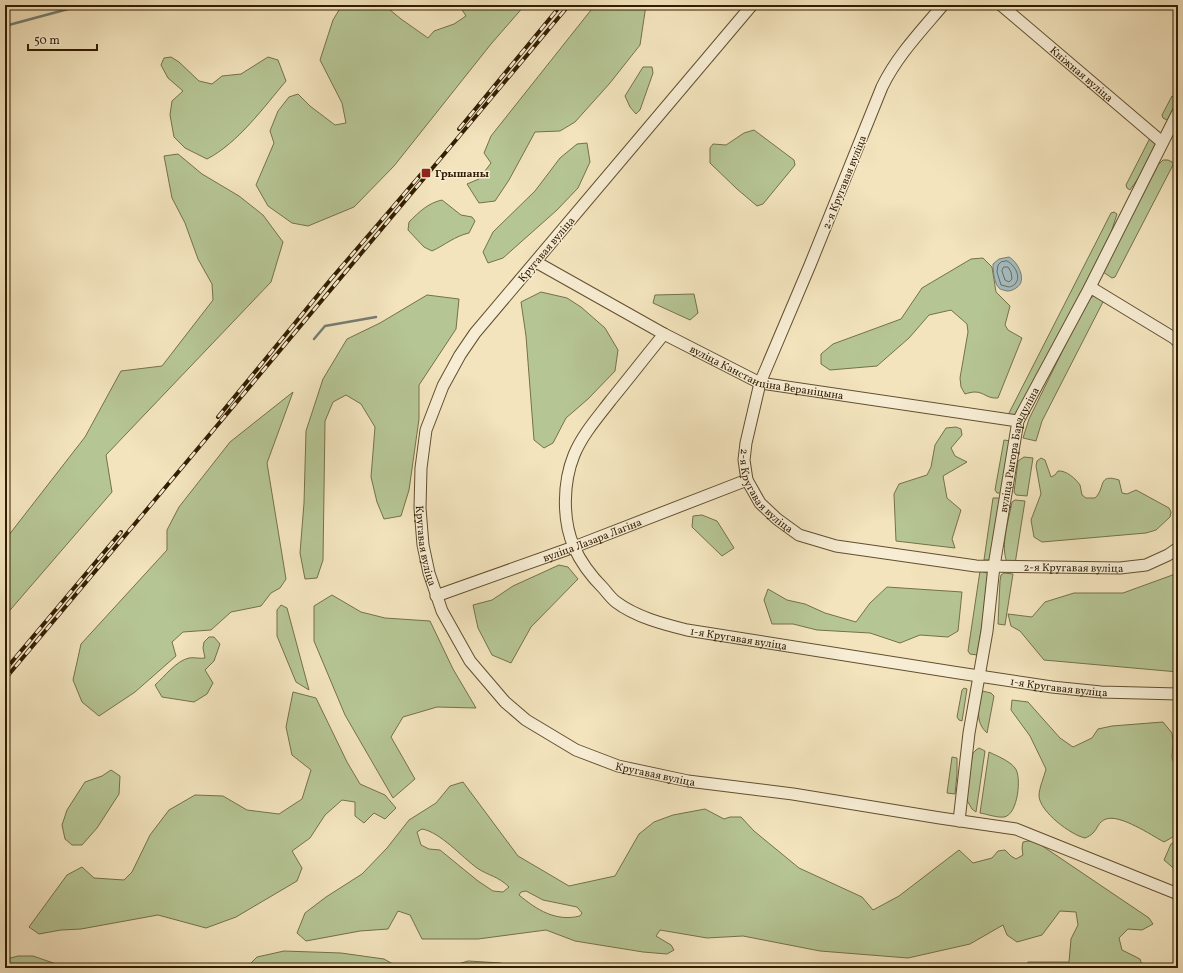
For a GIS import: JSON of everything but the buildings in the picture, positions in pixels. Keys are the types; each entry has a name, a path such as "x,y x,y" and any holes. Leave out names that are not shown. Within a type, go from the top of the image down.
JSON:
{"street":[{"name":"Кругавая вуліца","path":"752,5 475,333 460,355 443,386 426,430 421,468 420,508 423,545 429,573 442,611 470,661 496,692 526,720 576,750 618,766 688,781 793,794 1016,829 1178,894"},
{"name":"2-я Кругавая вуліца","path":"943,5 899,56 890,71 760,383 746,443 744,460 747,480 760,503 777,519 799,535 836,546 976,566 1120,568 1146,565 1168,555 1178,548"},
{"name":"Кніжная вуліца","path":"1002,5 1162,142"},
{"name":"вуліца Рыгора Барадуліна","path":"959,821 969,733 987,631 994,566 1018,421 1090,287 1178,112"},
{"name":"вуліца Канстанціна Вераніцына","path":"536,262 664,334 760,383 1018,421"},
{"path":"1090,287 1174,338 1178,342"},
{"name":"1-я Кругавая вуліца","path":"664,334 594,422 574,455 568,473 566,501 568,525 574,547 592,577 616,602 639,615 687,630 979,676 1101,692 1178,694"},
{"name":"вуліца Лазара Лагіна","path":"436,596 574,547 747,480"}],"green space":[{"path":"342,5 384,5 428,38 434,31 454,24 466,16 459,5 525,5 491,44 394,166 354,207 308,226 292,223 268,206 256,185 274,143 270,131 278,111 289,97 298,94 310,106 335,125 346,123 342,103 320,60 333,20"},
{"path":"595,5 646,5 640,45 610,83 575,122 560,131 535,132 509,180 495,201 479,203 467,184 479,179 491,163 484,153 491,136"},
{"path":"171,57 179,62 199,81 212,84 222,76 241,74 268,57 278,60 286,81 260,113 240,134 229,144 207,159 185,148 174,137 170,115 172,101 183,91 168,78 161,65 164,58"},
{"path":"643,67 652,67 653,73 640,110 636,114 630,107 625,96"},
{"path":"1172,96 1178,99 1178,104 1169,121 1163,118 1162,115"},
{"path":"754,130 794,160 795,165 763,204 757,206 710,163 710,148 713,144 726,145 744,133"},
{"path":"1151,136 1156,144 1153,155 1130,190 1126,185"},
{"path":"587,143 590,162 578,188 557,210 503,258 488,263 483,252 493,232 535,191 560,158 577,144"},
{"path":"178,154 202,174 239,196 263,215 283,242 271,282 106,455 112,492 5,616 5,540 85,437 121,371 162,366 213,300 212,284 198,259 185,223 172,198 164,156"},
{"path":"1163,160 1168,160 1174,163 1115,277 1112,278 1103,272 1158,165"},
{"path":"442,200 461,215 472,217 475,221 469,233 455,238 432,251 424,247 408,230 409,222 420,211 437,201"},
{"path":"1114,212 1117,214 1109,239 1019,413 1014,417 1007,417 1111,213"},
{"path":"983,258 992,267 996,292 1010,306 1005,325 1008,330 1022,338 998,398 978,392 965,394 961,387 960,378 968,332 967,324 951,310 929,315 909,338 877,366 830,370 821,364 821,354 833,344 901,319 922,288 971,259"},
{"path":"541,292 567,298 581,307 605,328 618,350 615,371 588,399 566,418 553,443 544,448 534,440 526,336 521,302"},
{"path":"694,294 698,313 690,320 653,303 655,295"},
{"path":"427,295 459,299 456,329 419,385 419,419 409,490 401,516 384,519 377,502 371,477 375,427 361,404 346,395 333,402 325,421 323,560 317,578 305,579 300,553 304,503 306,431 323,379 347,339 380,323"},
{"path":"1098,295 1105,298 1042,421 1036,441 1023,438 1029,419 1088,299"},
{"path":"293,392 267,463 286,579 280,588 271,593 261,606 231,612 211,630 183,632 172,642 176,656 135,692 99,716 82,702 73,680 81,644 167,550 167,530 179,507 230,442"},
{"path":"956,427 961,429 962,435 951,448 955,456 967,462 943,476 947,498 961,510 952,539 955,548 896,541 894,494 899,484 927,475 931,467 935,445 946,428"},
{"path":"1004,440 1011,441 1002,493 997,493 995,490"},
{"path":"1024,457 1033,458 1027,496 1016,495 1014,492 1018,461"},
{"path":"1041,458 1045,460 1051,477 1058,471 1067,473 1080,485 1082,495 1086,498 1095,498 1105,480 1112,478 1119,480 1122,493 1127,494 1136,490 1169,508 1171,512 1170,517 1156,530 1146,533 1042,542 1034,537 1031,520 1041,494 1036,466 1037,461"},
{"path":"993,498 1000,498 1002,501 992,556 989,560 984,560"},
{"path":"1015,500 1025,501 1015,564 1007,562 1004,548 1012,502"},
{"path":"702,515 717,521 734,548 722,556 692,527 693,516"},
{"path":"559,565 568,567 578,579 531,627 511,663 492,655 478,628 473,605 492,600 513,586"},
{"path":"980,571 987,573 990,577 977,655 970,654 968,651"},
{"path":"1004,573 1013,574 1005,625 998,624 1000,581 1001,575"},
{"path":"1178,573 1178,672 1044,660 1020,631 1011,626 1008,614 1032,617 1045,602 1074,593 1123,593"},
{"path":"887,587 962,592 958,631 948,637 920,635 900,643 870,633 817,630 793,624 772,624 764,600 768,589 787,600 805,604 825,613 856,622 870,603"},
{"path":"332,595 361,612 385,618 430,621 453,669 476,708 437,707 403,717 391,737 415,779 393,798 345,715 314,641 314,606"},
{"path":"281,605 287,608 309,690 296,682 277,636 277,610"},
{"path":"209,637 214,637 220,644 214,661 205,670 213,683 207,694 194,702 162,697 155,685 180,662 191,658 205,658 203,648 204,642"},
{"path":"964,688 967,689 962,721 957,717 962,690"},
{"path":"982,691 991,693 994,696 987,733 980,724 978,714"},
{"path":"293,692 316,698 347,762 360,784 385,795 396,808 385,819 374,813 364,823 355,816 355,802 342,800 325,815 310,838 292,851 302,868 297,881 236,917 206,928 158,915 81,929 61,930 39,934 29,927 67,875 82,867 94,878 124,880 132,872 150,835 169,810 195,795 223,796 247,810 279,814 302,799 311,770 292,755 286,727"},
{"path":"1012,700 1028,702 1060,738 1073,747 1092,738 1098,729 1112,726 1163,722 1172,733 1172,758 1178,773 1178,834 1164,842 1127,822 1112,818 1101,822 1093,833 1085,838 1065,828 1057,822 1050,816 1041,802 1039,793 1046,769 1030,736 1011,710"},
{"path":"979,748 985,751 976,812 972,809 965,797 973,753"},
{"path":"989,752 1010,763 1017,772 1018,786 1013,810 1009,815 1004,817 980,813"},
{"path":"952,757 957,758 955,794 947,793"},
{"path":"111,770 120,776 119,794 97,828 82,845 72,845 65,839 62,825 67,810 85,782 102,776"},
{"path":"463,782 518,856 569,886 615,876 639,834 654,822 673,815 705,809 724,819 730,817 741,817 754,831 799,868 862,897 873,910 899,896 959,850 973,863 992,858 998,851 1005,850 1016,859 1023,855 1023,842 1035,841 1149,918 1153,924 1142,930 1128,929 1119,938 1122,950 1140,959 1143,968 1024,968 1028,962 1069,962 1071,939 1078,925 1076,912 1060,911 1042,935 1017,942 1007,935 1003,925 970,944 908,958 820,951 743,936 707,938 660,930 656,936 671,945 674,950 667,954 643,952 575,941 546,930 478,939 422,939 410,915 398,911 388,929 360,931 306,941 297,933 305,913 326,897 362,874 387,848 409,820 436,803 450,786","holes":["422,829 436,835 481,871 501,881 509,887 503,892 493,891 478,881 440,850 429,849 421,845 417,832","526,891 543,900 577,907 582,913 580,916 571,917 555,916 547,913 540,910 519,895 521,892"]},
{"path":"1178,840 1178,872 1164,860 1171,844"},
{"path":"284,951 341,953 384,959 400,968 251,968 251,963 257,957"},
{"path":"18,956 33,956 62,966 87,966 93,968 14,968 9,966 7,959"},
{"path":"468,961 501,963 511,968 445,968"}],"water":[{"path":"1009,257 1018,267 1021,281 1020,285 1016,288 1007,291 997,286 993,264 999,259"}],"waterway":[{"path":"5,26 83,5"},
{"path":"314,339 325,326 376,317"}],"railway":[{"path":"459,129 561,5"},
{"path":"5,679 569,5"},
{"path":"218,417 331,279 423,172"},
{"path":"5,670 121,532"}],"place":[{"name":"Грышаны","path":"426,173"}]}
